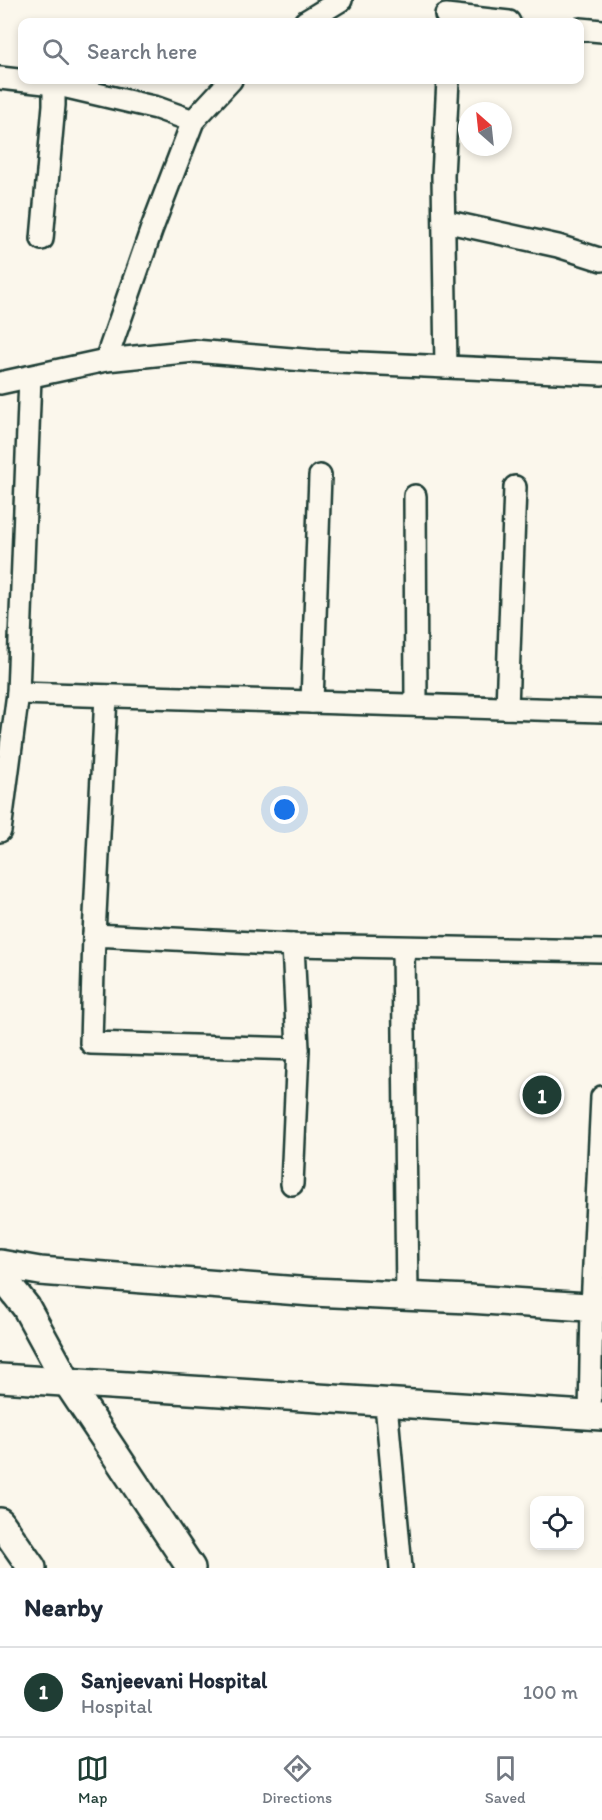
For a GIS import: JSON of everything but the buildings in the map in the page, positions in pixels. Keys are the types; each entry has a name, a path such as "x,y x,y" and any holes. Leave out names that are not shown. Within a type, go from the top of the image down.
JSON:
{"street":[{"path":"312,18 341,0"},
{"path":"444,12 483,18"},
{"path":"584,29 602,31"},
{"path":"0,78 18,79"},
{"path":"42,239 54,84"},
{"path":"62,84 158,108 193,121"},
{"path":"106,360 152,228 193,121 227,84"},
{"path":"446,368 443,176 447,84"},
{"path":"444,221 558,246 602,260"},
{"path":"0,383 106,360 194,351 316,361 602,374"},
{"path":"0,831 18,693 30,376"},
{"path":"312,702 320,476"},
{"path":"507,708 515,487"},
{"path":"415,496 416,705"},
{"path":"18,693 602,711"},
{"path":"106,696 94,935 92,1043 298,1049"},
{"path":"94,935 293,945 602,951"},
{"path":"292,1184 298,1049 293,945"},
{"path":"404,948 407,1296"},
{"path":"0,1378 596,1416 602,1097"},
{"path":"0,1264 40,1271 312,1292 597,1308"},
{"path":"0,1275 26,1307 67,1382 191,1568"},
{"path":"386,1404 401,1568"},
{"path":"0,1522 32,1568"}],"place":[{"name":"Sanjeevani Hospital","path":"542,1095"}]}
